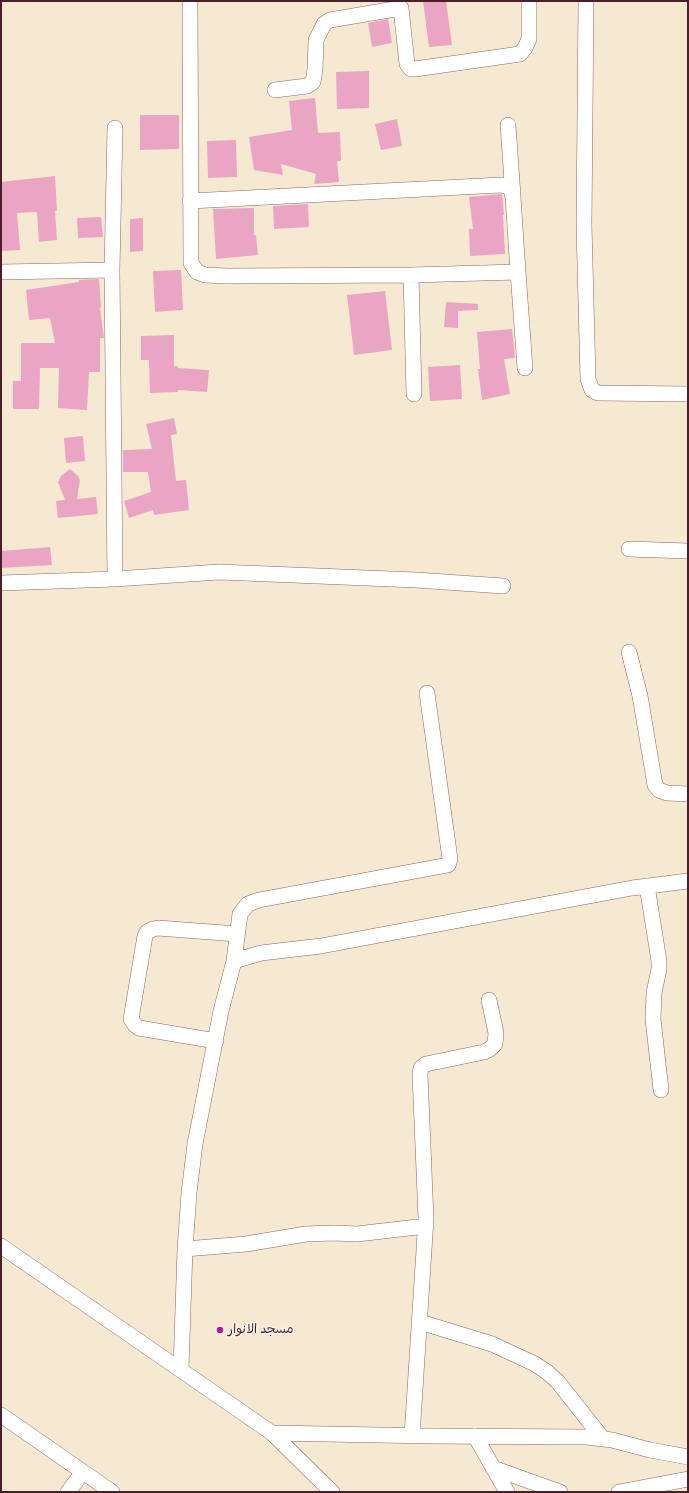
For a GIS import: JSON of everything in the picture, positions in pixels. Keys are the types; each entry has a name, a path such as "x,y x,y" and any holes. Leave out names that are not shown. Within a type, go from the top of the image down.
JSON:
{"street":[{"path":"190,1 191,263 197,272 205,275 411,275 518,272"},
{"path":"276,90 307,86 313,82 316,40 324,24 330,20 401,5 407,64 411,69 415,69 520,54 525,48 529,39 529,1"},
{"path":"586,1 584,225 588,379 592,390 598,393 688,394"},
{"path":"508,125 525,368"},
{"path":"115,128 112,270 115,580"},
{"path":"190,201 501,184 507,186 511,190 513,197"},
{"path":"1,272 112,270"},
{"path":"411,275 414,394"},
{"path":"629,550 688,551"},
{"path":"1,583 115,580 219,572 416,580 504,586"},
{"path":"629,652 640,696 656,786 659,790 667,793 688,794"},
{"path":"181,1369 185,1249 189,1193 195,1144 222,1011 234,961 240,914 248,904 259,900 448,865 450,859 427,693"},
{"path":"234,961 261,953 321,946 647,886 688,881"},
{"path":"647,886 659,961 659,969 654,993 653,1019 662,1090"},
{"path":"216,1041 139,1028 135,1026 131,1019 145,936 147,932 158,928 237,934"},
{"path":"412,1436 426,1226 425,1153 420,1074 421,1068 426,1064 484,1052 495,1044 496,1039 489,1000"},
{"path":"185,1249 246,1244 306,1234 357,1234 426,1226"},
{"path":"1,1246 272,1433 332,1492"},
{"path":"420,1322 492,1344 535,1364 558,1382 603,1439"},
{"path":"1,1415 112,1492"},
{"path":"272,1433 412,1436 587,1437 603,1439 680,1457 688,1457"},
{"path":"475,1436 508,1492"},
{"path":"494,1468 560,1492"},
{"path":"68,1492 83,1472"},
{"path":"619,1492 688,1479"}],"building":[{"path":"423,1 446,1 452,45 429,47"},
{"path":"388,19 392,43 372,47 368,23"},
{"path":"369,71 369,108 337,109 336,72"},
{"path":"315,98 318,133 340,132 341,161 337,161 339,182 314,184 316,174 281,164 283,175 254,170 249,137 292,130 289,101"},
{"path":"140,115 179,115 179,149 140,150"},
{"path":"397,119 402,146 381,150 375,124"},
{"path":"236,140 237,177 208,178 207,141"},
{"path":"55,176 57,240 39,242 37,212 17,213 20,250 1,251 1,182"},
{"path":"502,194 505,254 470,256 469,229 473,229 469,197"},
{"path":"308,204 309,227 274,229 273,206"},
{"path":"254,208 254,235 256,235 258,255 216,259 213,209"},
{"path":"101,217 103,237 78,238 77,218"},
{"path":"143,218 143,251 130,252 130,219"},
{"path":"181,270 183,310 155,312 153,271"},
{"path":"99,279 100,308 104,338 100,338 100,372 89,372 87,410 58,408 59,368 40,368 39,409 13,409 13,381 21,381 21,343 55,343 50,318 29,320 26,290 79,282 79,280"},
{"path":"385,291 392,350 354,355 347,295"},
{"path":"446,302 478,304 478,310 458,311 458,328 444,327"},
{"path":"512,329 515,358 504,359 510,394 482,400 478,369 480,369 477,332"},
{"path":"174,335 174,366 178,366 178,368 209,370 207,392 178,390 178,392 150,393 149,360 141,360 141,336"},
{"path":"460,365 462,399 430,401 428,367"},
{"path":"174,418 177,434 171,435 176,481 186,480 189,510 154,515 153,510 129,518 124,501 151,492 148,472 123,472 123,450 152,449 146,424"},
{"path":"83,436 85,461 66,463 64,438"},
{"path":"70,469 78,476 80,480 77,499 96,497 98,514 58,518 56,501 65,500 58,482 61,476"},
{"path":"50,547 52,565 1,568 1,551"}],"place":[{"name":"مسجد الانوار","path":"220,1330"}]}
